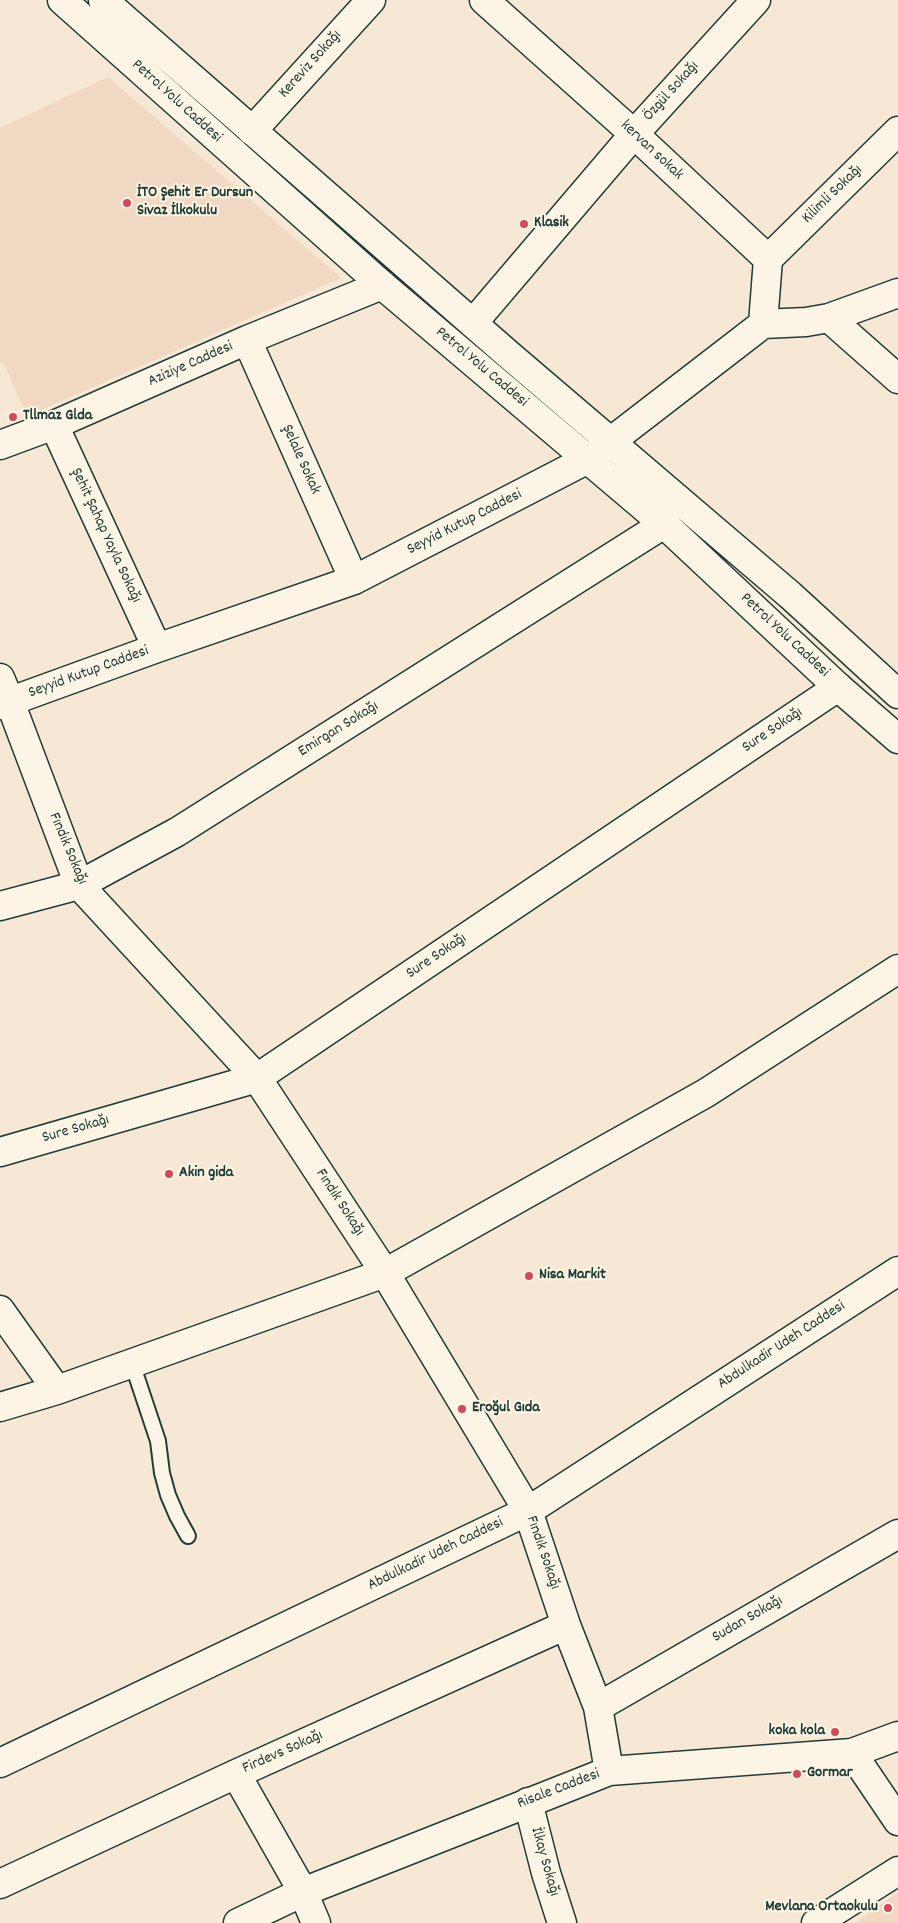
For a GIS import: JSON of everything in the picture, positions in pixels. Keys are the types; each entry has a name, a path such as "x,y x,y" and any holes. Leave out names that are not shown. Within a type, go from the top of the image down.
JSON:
{"street":[{"name":"Petrol Yolu Caddesi","path":"62,0 382,285 664,524 838,687 898,739"},
{"name":"Petrol Yolu Caddesi","path":"103,0 473,323 790,595 898,694"},
{"name":"Kereviz Sokağı","path":"252,131 371,0"},
{"name":"kervan sokak","path":"484,0 634,134 768,259"},
{"name":"Özgül Sokağı","path":"473,323 634,134 756,0"},
{"name":"Kilimli Sokağı","path":"768,259 898,132"},
{"path":"768,259 763,324 806,322 829,318 898,293"},
{"name":"Aziziye Caddesi","path":"0,445 54,425 247,340 382,285"},
{"path":"829,318 898,379"},
{"name":"Seyyid Kutup Caddesi","path":"4,695 157,648 354,580 588,459 763,324"},
{"name":"Şelale Sokak","path":"247,340 354,580"},
{"name":"Şehit Şahap Yayla Sokağı","path":"54,425 157,648"},
{"name":"Emirgan Sokağı","path":"0,906 79,885 177,832 664,524"},
{"name":"Sure Sokağı","path":"0,1152 257,1078 838,687"},
{"name":"Fındık Sokağı","path":"4,695 79,885 257,1078 385,1273 528,1511 566,1625 598,1707 609,1771"},
{"path":"0,1407 57,1390 385,1273 706,1093 898,969"},
{"name":"Abdulkadir Udeh Caddesi","path":"0,1762 528,1511 898,1271"},
{"path":"0,1310 57,1390"},
{"name":"Sudan Sokağı","path":"598,1707 898,1534"},
{"name":"Firdevs Sokağı","path":"0,1884 236,1774 566,1625"},
{"name":"Risale Caddesi","path":"238,1923 303,1892 609,1771 852,1753 898,1736"},
{"path":"852,1753 898,1821"},
{"path":"236,1774 303,1892 316,1923"},
{"name":"İlkay Sokağı","path":"528,1802 546,1873 562,1923"},
{"path":"816,1923 898,1871"}],"lane":[{"path":"132,1363 158,1441 162,1473 168,1495 188,1536"}],"shaded area":[{"name":"İTO Şehit Er Dursun Sivaz İlkokulu","path":"108,77 341,278 27,416 3,362 0,363 0,128"},
{"name":"Mevlana Ortaokulu","path":"898,1892 898,1923 856,1923"}],"place":[{"name":"İTO Şehit Er Dursun Sivaz İlkokulu","path":"127,203"},
{"name":"Klasik","path":"524,224"},
{"name":"Tllmaz Glda","path":"13,417"},
{"name":"Akin gida","path":"169,1174"},
{"name":"Nisa Markit","path":"529,1276"},
{"name":"Eroğul Gıda","path":"462,1409"},
{"name":"koka kola","path":"835,1732"},
{"name":"Gormar","path":"797,1774"},
{"name":"Mevlana Ortaokulu","path":"888,1908"}]}
